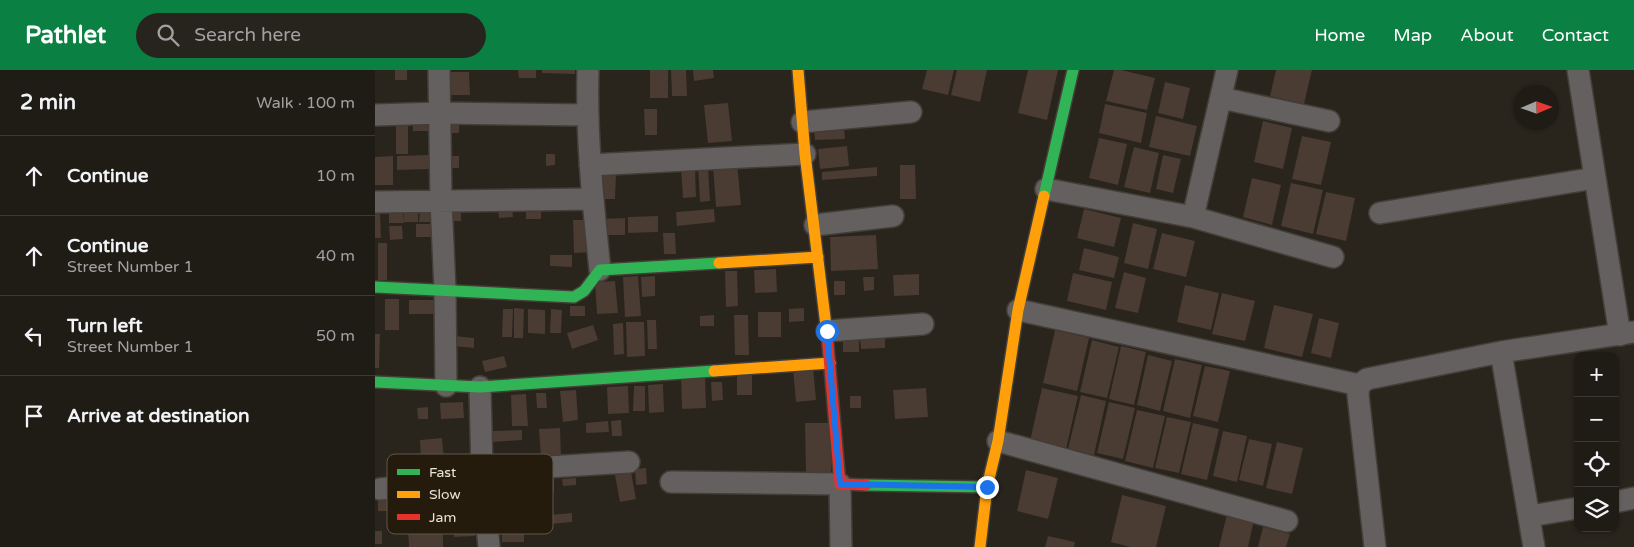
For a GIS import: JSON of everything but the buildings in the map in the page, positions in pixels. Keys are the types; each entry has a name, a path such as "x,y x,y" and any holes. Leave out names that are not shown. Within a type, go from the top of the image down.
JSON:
{"street":[{"path":"439,70 446,386"},
{"path":"375,288 574,297 584,291 600,270 587,115 588,70"},
{"path":"798,70 805,154 830,363 840,484 841,547"},
{"path":"980,547 987,487 998,441 1018,310 1073,70"},
{"path":"1193,216 1227,70"},
{"path":"1375,547 1358,395 1359,385 1367,379 1501,352 1627,333 1595,178 1578,70"},
{"path":"1221,98 1329,121"},
{"path":"803,122 911,112"},
{"path":"375,115 440,113 587,115"},
{"path":"590,165 805,154"},
{"path":"1379,213 1595,178"},
{"path":"1046,189 1193,216 1333,256"},
{"path":"375,202 593,199"},
{"path":"815,225 893,216"},
{"path":"600,270 818,257"},
{"path":"1018,310 1359,385"},
{"path":"827,331 923,324"},
{"path":"1501,352 1535,547"},
{"path":"375,382 480,387 830,363"},
{"path":"480,387 482,454"},
{"path":"998,441 1287,521"},
{"path":"553,469 629,462"},
{"path":"671,482 987,487"},
{"path":"379,488 387,487"},
{"path":"1619,501 1634,498"},
{"path":"1530,516 1574,509"},
{"path":"488,534 489,547"}],"traffic: fast":[{"path":"1044,196 1073,70"},
{"path":"375,287 574,297 584,291 600,270 719,263"},
{"path":"375,382 480,387 714,371"},
{"path":"866,485 987,487"}],"traffic: slow":[{"path":"798,70 805,154 827,334"},
{"path":"980,547 987,487 998,441 1018,310 1044,196"},
{"path":"719,263 818,257"},
{"path":"714,371 830,363"}],"traffic: jam":[{"path":"827,334 840,484 866,485"}],"route":[{"path":"827,331 840,484 987,487"}]}
